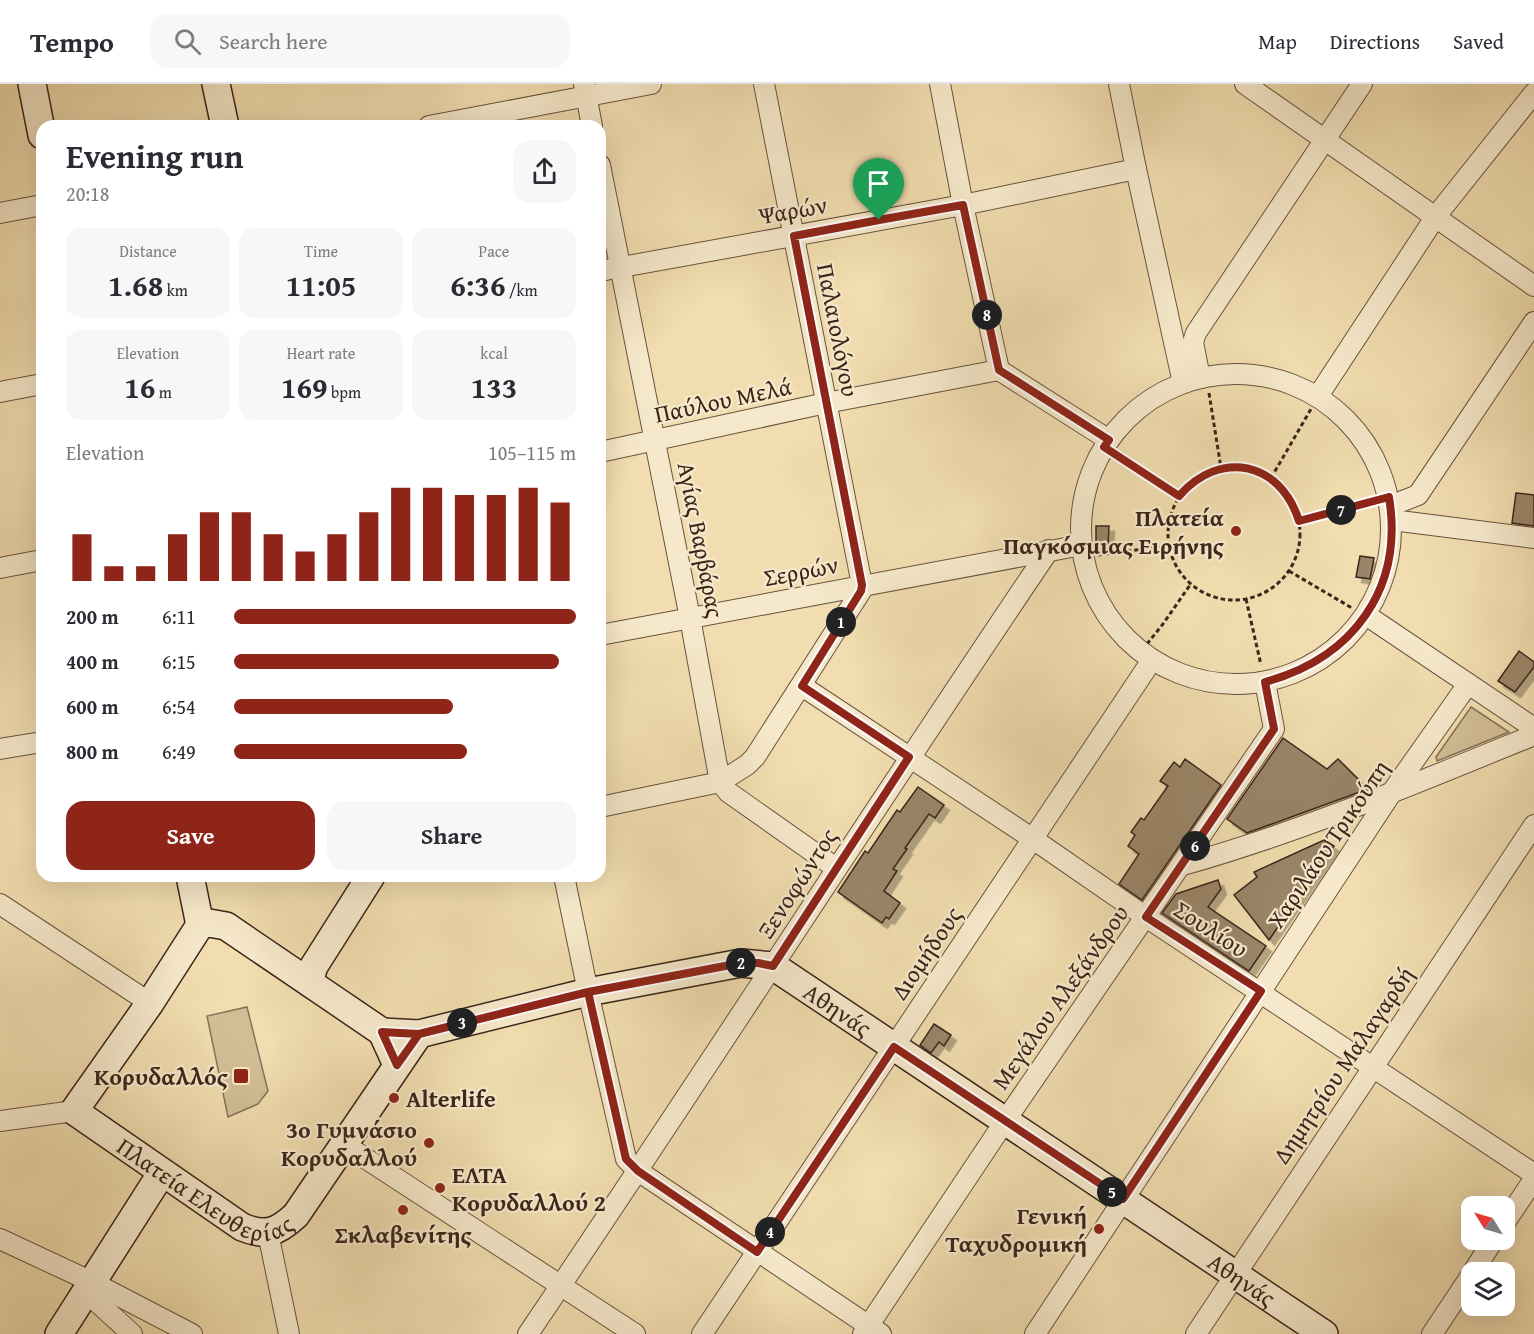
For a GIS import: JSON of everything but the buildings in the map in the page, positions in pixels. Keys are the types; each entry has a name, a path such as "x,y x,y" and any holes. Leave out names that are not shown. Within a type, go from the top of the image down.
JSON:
{"main road":[{"path":"32,84 39,120"},
{"path":"216,84 224,120"},
{"path":"74,1111 150,1003 200,925 191,882"},
{"path":"309,982 314,966 367,882"},
{"path":"200,925 209,923 226,926 382,1032 397,1065"},
{"name":"Αθηνάς","path":"382,1032 419,1034 588,992 741,963 773,966 1324,1334"},
{"path":"397,1065 419,1034"},
{"name":"Πλατεία Ελευθερίας","path":"74,1111 242,1227 253,1232 268,1233 284,1226 296,1215 397,1065"},
{"path":"59,1334 161,1173"}],"street":[{"path":"455,120 585,90 651,84"},
{"name":"Παλαιολόγου","path":"764,84 862,585"},
{"path":"940,84 963,205 999,370 1107,443"},
{"path":"1119,84 1136,169 1196,379"},
{"path":"1245,84 1534,286"},
{"path":"1184,343 1196,333 1362,84"},
{"path":"585,90 591,120"},
{"path":"1318,396 1436,216 1534,93"},
{"name":"Ψαρών","path":"606,270 963,205 1136,169"},
{"name":"Αγίας Βαρβάρας","path":"606,196 690,618 720,782"},
{"path":"0,213 36,206"},
{"path":"1390,508 1418,495 1534,322"},
{"name":"Παύλου Μελά","path":"606,451 826,403 999,370"},
{"path":"1235,374 1264,376 1292,383 1318,396 1339,411 1356,429 1382,473 1390,508 1390,554 1381,586 1366,615 1332,652 1289,676 1242,685 1195,680 1173,672 1146,656 1123,636 1103,609 1089,579 1082,551 1081,524 1088,484 1107,443 1124,422 1142,406 1161,393 1196,379 1235,374"},
{"path":"0,392 36,385"},
{"path":"1390,508 1534,538"},
{"name":"Σερρών","path":"606,634 1049,550 1082,551"},
{"name":"Ξενοφώντος","path":"528,1334 638,1171 909,757 1049,550"},
{"path":"0,568 36,561"},
{"path":"606,806 720,782 747,765 755,757 802,686 861,591 862,585"},
{"path":"1366,615 1534,728"},
{"name":"Διομήδους","path":"702,1334 1033,839 1146,656"},
{"name":"Μεγάλου Αλεξάνδρου","path":"871,1331 1005,1121 1183,865 1274,729 1265,682"},
{"name":"Χαριλάου Τρικούπη","path":"1035,1334 1392,792 1468,684"},
{"name":"Σουλίου","path":"802,686 1534,1174"},
{"path":"1183,865 1231,851 1392,792 1534,735"},
{"path":"0,749 36,743"},
{"path":"720,782 728,792 836,868"},
{"name":"Δημητρίου Μαλαγαρδή","path":"1196,1334 1534,825"},
{"path":"565,882 626,1159 638,1171 871,1331"},
{"path":"0,904 150,1003"},
{"path":"0,1121 74,1111"},
{"path":"345,1144 635,1334"},
{"path":"1515,1208 1534,1179"},
{"path":"268,1233 289,1334"},
{"path":"0,1239 89,1287 192,1334"},
{"path":"89,1287 132,1334"},
{"path":"1432,1334 1461,1290"}],"path":[{"path":"1196,379 1221,468"},
{"path":"1271,478 1318,396"},
{"path":"1107,443 1179,496"},
{"path":"1239,467 1255,470 1271,478 1294,504 1299,521 1300,539 1297,556 1289,571 1263,594 1246,599 1229,600 1212,597 1190,585 1174,563 1168,546 1169,520 1179,496 1197,478 1221,468 1239,467"},
{"path":"1299,521 1390,508"},
{"path":"1082,551 1168,546"},
{"path":"1289,571 1366,615"},
{"path":"1146,656 1163,624 1190,585"},
{"path":"1246,599 1265,682"}],"shaded area":[{"path":"1471,707 1509,732 1437,761 1436,757"},
{"path":"247,1007 268,1091 258,1104 228,1117 207,1016"}],"place":[{"name":"Πλατεία Παγκόσμιας Ειρήνης","path":"1236,531"},
{"name":"Κορυδαλλός","path":"241,1076"},
{"name":"Alterlife","path":"394,1098"},
{"name":"3ο Γυμνάσιο Κορυδαλλού","path":"429,1143"},
{"name":"ΕΛΤΑ Κορυδαλλού 2","path":"440,1188"},
{"name":"Σκλαβενίτης","path":"403,1210"},
{"name":"Γενική Ταχυδρομική","path":"1099,1229"}],"route":[{"path":"879,220 794,236 862,585 861,591 802,686 909,757 773,966 741,963 588,992 419,1034 397,1065 382,1032 419,1034 504,1013 588,992 626,1159 638,1171 757,1252 894,1047 1123,1199 1261,991 1146,917 1274,729 1265,682 1289,676 1311,665 1332,652 1350,635 1366,615 1381,586 1390,554 1392,520 1389,497 1299,521 1294,504 1284,490 1271,478 1255,470 1239,467 1221,468 1190,483 1179,496 1104,447 1109,440 999,370 963,205 879,220"}]}
